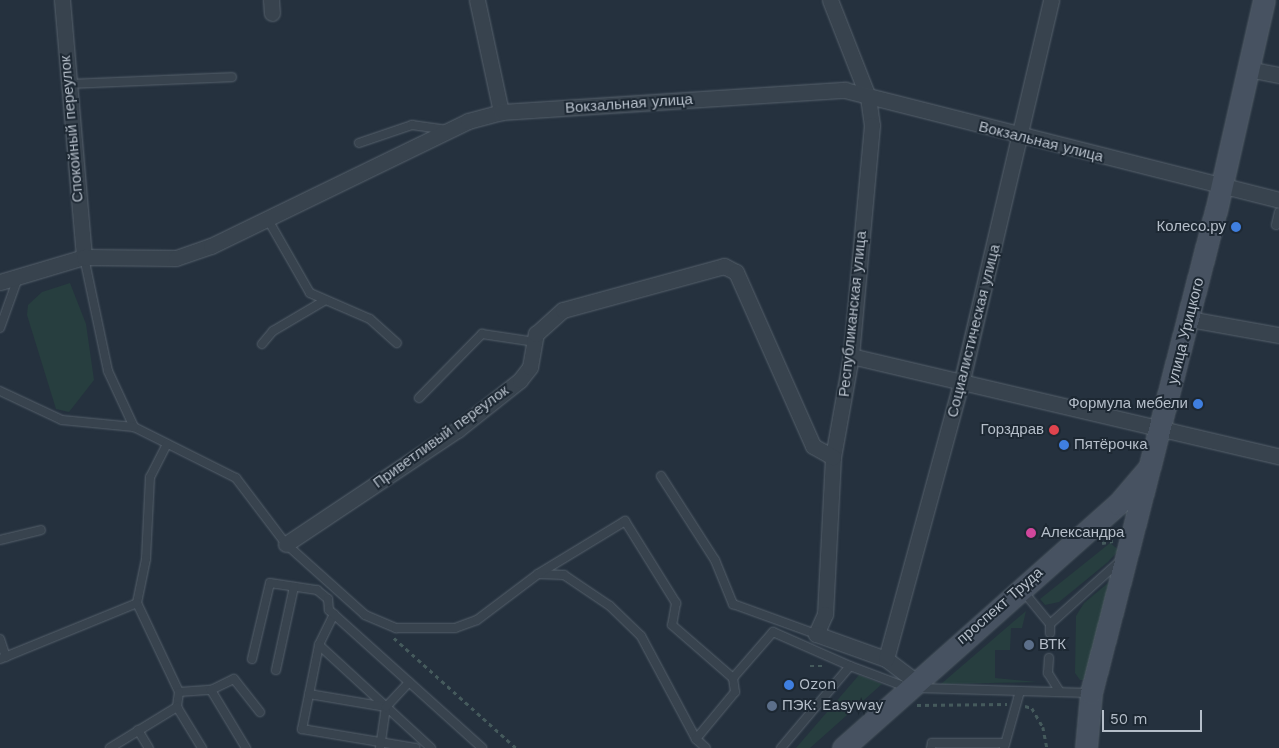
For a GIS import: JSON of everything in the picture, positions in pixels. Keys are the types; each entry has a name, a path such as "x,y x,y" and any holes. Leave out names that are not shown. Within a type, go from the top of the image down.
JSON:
{"main road":[{"name":"улица Урицкого","path":"1086,748 1091,693 1153,461 1222,189 1264,0"},
{"name":"проспект Труда","path":"844,748 910,692 1021,588 1118,504 1153,461"}],"street":[{"name":"Спокойный переулок","path":"62,0 84,257"},
{"path":"477,0 501,112"},
{"name":"Республиканская улица","path":"816,634 825,614 833,456 851,356 872,125 868,97 830,0"},
{"name":"Социалистическая улица","path":"886,659 962,380 1021,137 1051,0"},
{"path":"1248,69 1279,75"},
{"name":"Вокзальная улица","path":"0,282 84,257 176,258 267,218 448,130 501,112 845,90 1222,189 1279,200"},
{"name":"Приветливый переулок","path":"286,544 457,430 520,380 530,367 535,342 541,328 562,310 730,266 813,446 833,456"},
{"path":"1189,319 1279,335"},
{"path":"851,356 1162,426 1279,456"},
{"path":"816,634 886,659 910,692"}],"lane":[{"path":"68,84 232,77"},
{"path":"359,143 412,125 448,130"},
{"path":"1276,225 1279,212"},
{"path":"267,218 310,293 324,301 370,318 397,343"},
{"path":"84,257 108,371 134,427"},
{"path":"0,328 19,276"},
{"path":"262,344 273,330 324,301"},
{"path":"419,398 482,334 535,342"},
{"path":"0,392 62,420 134,427 236,478 286,544 365,615 396,628 455,628 477,620 538,574 625,521 676,602 672,625 733,678 735,692 696,739"},
{"path":"167,444 150,477 146,559 137,603 179,692 177,707 202,748"},
{"path":"661,476 715,560 733,604 816,634"},
{"path":"0,540 41,530"},
{"path":"1050,624 1129,553"},
{"path":"538,574 564,575 610,606 641,636 696,739 706,748"},
{"path":"252,659 270,583 317,590 328,599 334,614 482,748"},
{"path":"276,670 294,587"},
{"path":"1021,588 1050,624 1050,633"},
{"path":"0,640 3,658 137,603"},
{"path":"334,614 319,646 302,729 380,745 416,748"},
{"path":"733,678 773,632 910,692 1020,691 1091,693"},
{"path":"319,646 431,748"},
{"path":"1049,658 1048,673 1060,692"},
{"path":"781,748 850,666"},
{"path":"179,692 211,690 234,679 260,712"},
{"path":"380,745 386,707 409,682"},
{"path":"211,690 246,748"},
{"path":"931,748 932,743 1004,745 1019,704 1020,691"},
{"path":"309,694 386,707"},
{"path":"110,748 177,707"},
{"path":"138,730 149,748"}],"path":[{"path":"386,633 516,748"},
{"path":"810,666 824,666"},
{"path":"910,692 1019,704 1032,708 1047,748"}],"green space":[{"path":"70,283 86,324 94,380 69,412 56,409 27,315 28,305 42,292"},
{"path":"1110,543 1119,550 1108,562 1059,602 1045,605 1040,599"},
{"path":"1109,582 1085,680 1080,680 1075,673 1076,616 1084,603"},
{"path":"1026,611 1022,628 1011,628 1010,650 995,650 995,678 1037,682 941,684"},
{"path":"859,675 882,684 810,748 796,748"}],"place":[{"name":"Колесо.ру","path":"1236,227"},
{"name":"Формула мебели","path":"1198,404"},
{"name":"Горздрав","path":"1054,430"},
{"name":"Пятёрочка","path":"1064,445"},
{"name":"Александра","path":"1031,533"},
{"name":"ВТК","path":"1029,645"},
{"name":"Ozon","path":"789,685"},
{"name":"ПЭК: Easyway","path":"772,706"}]}
